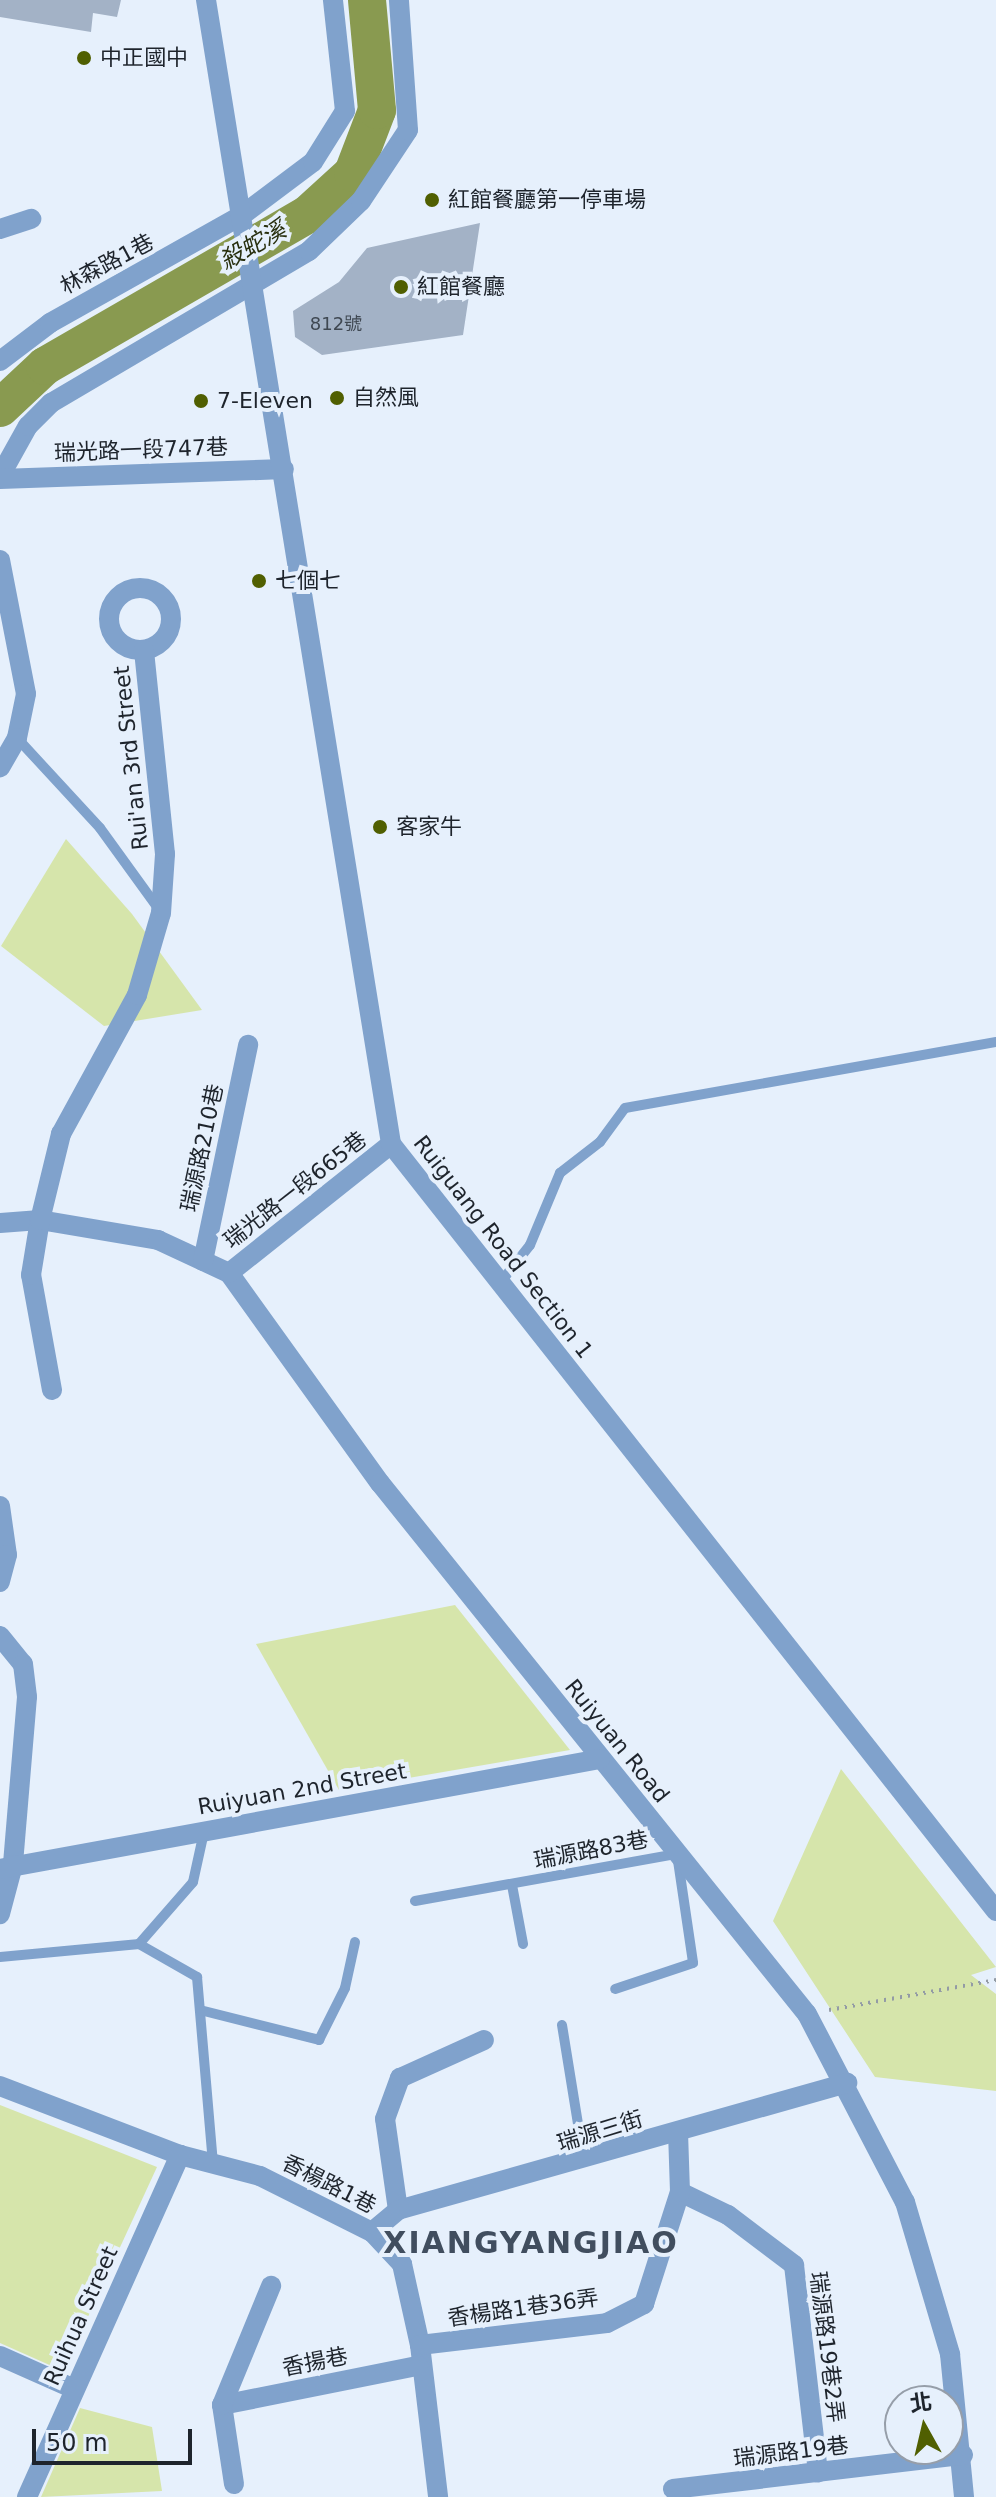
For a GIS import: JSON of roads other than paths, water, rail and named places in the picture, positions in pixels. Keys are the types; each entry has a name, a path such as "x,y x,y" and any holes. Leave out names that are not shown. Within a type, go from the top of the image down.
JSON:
{"street":[{"name":"Ruiguang Road Section 1","path":"206,0 391,1144 996,1911"},
{"name":"林森路1巷","path":"0,361 50,323 241,216 313,162 345,111 333,0"},
{"path":"0,477 28,426 51,403 253,287 334,230 397,154 410,107 399,0"},
{"path":"0,229 31,219"},
{"name":"瑞光路一段747巷","path":"0,477 284,469"},
{"path":"0,560 22,650 26,694 17,738 0,768"},
{"name":"Rui'an 3rd Street","path":"52,1390 31,1275 40,1220 61,1134 137,995 161,913 165,854 144,650"},
{"name":"瑞源路210巷","path":"203,1261 248,1045"},
{"name":"瑞光路一段665巷","path":"229,1273 391,1144"},
{"name":"Ruiyuan Road","path":"0,1223 40,1220 158,1240 229,1273 380,1483 807,2014 887,2158 923,2261 950,2354 954,2385"},
{"path":"0,1506 7,1555 0,1582"},
{"path":"0,1636 23,1664 27,1697 0,1914"},
{"name":"Ruiyuan 2nd Street","path":"7,1867 600,1759"},
{"path":"398,2210 385,2119 400,2078 484,2040"},
{"name":"瑞源三街","path":"372,2232 398,2210 585,2162 847,2083"},
{"name":"香楊路1巷","path":"0,2086 180,2155 260,2176 372,2232 402,2264 420,2345 418,2366 438,2497"},
{"name":"香楊路1巷36弄","path":"420,2345 607,2323 644,2304 680,2192 678,2133"},
{"name":"Ruihua Street","path":"27,2497 180,2155"},
{"name":"瑞源路19巷2弄","path":"680,2192 728,2215 794,2265 818,2473"},
{"path":"234,2484 222,2405 271,2286"},
{"path":"0,2356 74,2389"},
{"name":"香揚巷","path":"222,2405 418,2366"},
{"name":"瑞源路19巷","path":"673,2489 884,2465"},
{"name":"Ruiyuan Road","path":"963,2465 964,2497"}],"lane":[{"path":"17,738 100,828 161,913"},
{"path":"500,1283 530,1245 560,1173 600,1142 625,1108 996,1042"},
{"path":"139,1944 193,1882 204,1832"},
{"path":"615,1989 693,1963 677,1854"},
{"name":"瑞源路83巷","path":"415,1901 677,1854"},
{"path":"512,1885 523,1944"},
{"path":"200,2010 319,2040 345,1988 355,1942"},
{"path":"0,1957 139,1944 197,1977 213,2164"},
{"path":"562,2025 585,2162"}],"waterway":[{"name":"殺蛇溪","path":"0,408 45,366 307,215 353,173 377,110 367,0"}],"place":[{"name":"中正國中","path":"84,58"},
{"name":"紅館餐廳第一停車場","path":"432,200"},
{"name":"紅館餐廳","path":"401,287"},
{"name":"自然風","path":"337,398"},
{"name":"7-Eleven","path":"201,401"},
{"name":"七個七","path":"259,581"},
{"name":"客家牛","path":"380,827"}],"district":[{"name":"XIANGYANGJIAO","path":"531,2243"}]}
